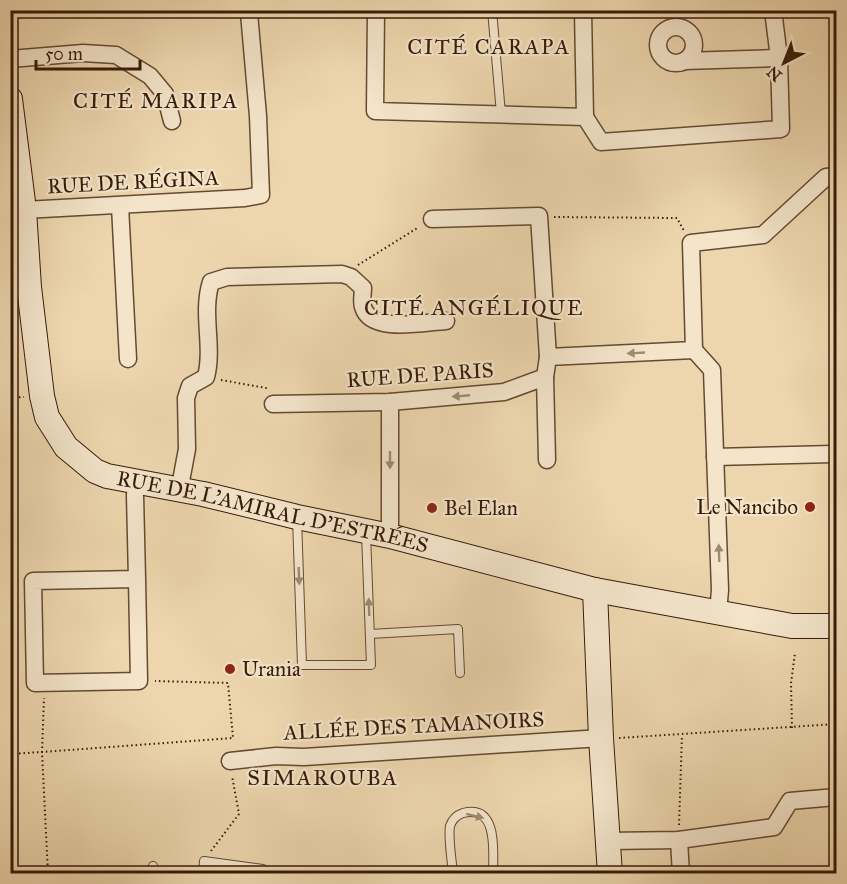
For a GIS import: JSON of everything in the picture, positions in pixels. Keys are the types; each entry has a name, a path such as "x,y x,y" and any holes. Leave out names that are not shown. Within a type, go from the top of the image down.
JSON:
{"street":[{"name":"RUE DE RÉGINA","path":"24,210 120,206 261,195 257,105 249,13 246,10"},
{"path":"376,10 375,111 585,117"},
{"path":"583,10 585,117 601,142 781,129 779,58 773,10"},
{"path":"10,59 83,53 116,55 150,76 165,94 172,121"},
{"path":"684,61 779,58"},
{"name":"RUE DE L'AMIRAL D'ESTRÉES","path":"10,99 13,138 24,210 20,288 42,396 47,417 66,447 95,471 108,476 203,494 297,518 390,536 596,590 792,626 837,626"},
{"path":"718,612 720,590 712,370 694,350 691,243 763,235 825,177 837,176"},
{"path":"120,206 128,359"},
{"path":"432,219 539,216 548,357 545,377 547,460"},
{"path":"177,489 181,481 187,449 186,398 190,386 206,377 209,365 207,296 211,282 227,277 342,274 351,277 363,288 363,308 372,321 386,325 446,321"},
{"path":"548,357 694,350"},
{"name":"RUE DE PARIS","path":"273,404 390,402 504,392 545,377"},
{"path":"390,402 390,536"},
{"path":"715,457 833,454"},
{"path":"136,481 139,681 35,683 33,581 137,579"},
{"path":"596,590 601,738 610,873"},
{"name":"ALLÉE DES TAMANOIRS","path":"230,761 276,756 327,756 601,738"},
{"path":"607,841 679,840 774,827 790,801 837,797"},
{"path":"679,840 681,873"}],"lane":[{"path":"492,10 501,114"},
{"path":"297,518 302,665 371,665 366,531"},
{"path":"370,634 458,629 460,673"},
{"path":"453,873 450,827 454,818 464,813 480,814 486,818 494,835 493,873"},
{"path":"203,873 204,861 263,869 269,873"}],"path":[{"path":"539,216 677,218 691,243"},
{"path":"342,274 432,219"},
{"path":"206,377 266,388 273,404"},
{"path":"792,728 790,683 795,652"},
{"path":"10,754 233,738 228,683 139,681"},
{"path":"45,683 42,752 48,873"},
{"path":"601,738 682,735 837,724"},
{"path":"679,840 682,735"},
{"path":"204,861 238,814 230,761"}],"place":[{"name":"Le Nancibo","path":"810,507"},
{"name":"Bel Elan","path":"432,508"},
{"name":"Urania","path":"230,669"}],"district":[{"name":"CITÉ CARAPA","path":"489,46"},
{"name":"CITÉ MARIPA","path":"156,100"},
{"name":"CITÉ ANGÉLIQUE","path":"474,307"},
{"name":"SIMAROUBA","path":"323,777"}]}
